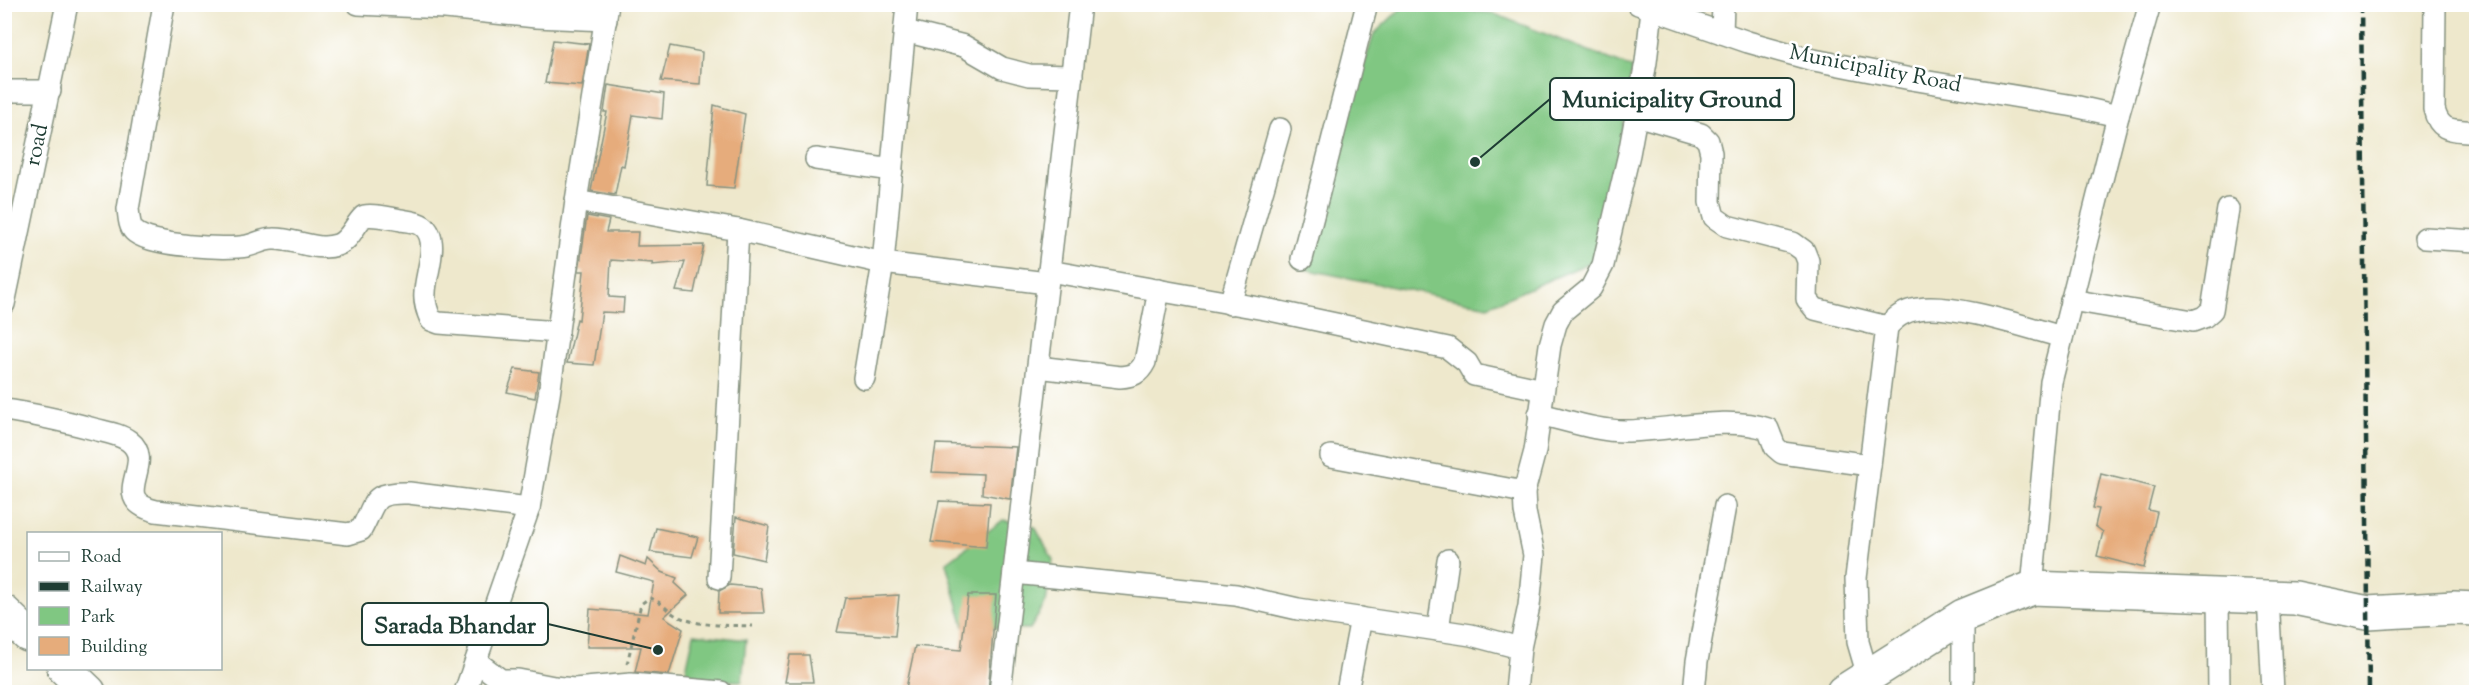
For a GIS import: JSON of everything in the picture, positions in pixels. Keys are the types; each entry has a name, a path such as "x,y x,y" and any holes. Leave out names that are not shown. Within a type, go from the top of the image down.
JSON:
{"main road":[{"path":"1856,684 1963,616 2032,588 2295,598 2368,613 2454,608 2476,609"},
{"path":"4,612 27,634"},
{"path":"65,670 89,693"}],"street":[{"name":"road","path":"4,304 67,4"},
{"path":"164,4 128,209 129,220 134,231 161,241 219,249 247,246 274,239 327,247 345,242 364,216 404,220 422,225 429,232 431,241 425,303 431,320 558,332"},
{"path":"358,4 446,8 536,17 607,12 529,508 465,693"},
{"path":"864,378 883,262 907,4"},
{"path":"1000,693 1080,4"},
{"path":"1302,259 1366,4"},
{"path":"1722,33 1723,4"},
{"path":"2032,588 2051,382 2118,116 2150,4"},
{"path":"2435,4 2434,109 2437,121 2448,129 2476,132"},
{"path":"1516,693 1520,648 1529,606 1534,555 1525,512 1524,492 1535,451 1550,345 1556,324 1563,311 1591,288 1604,265 1636,115 1645,8"},
{"name":"Municipality Road","path":"1645,8 1818,61 2074,106 2118,116"},
{"path":"905,32 964,46 1002,68 1029,75 1072,76"},
{"name":"road","path":"4,91 50,91"},
{"path":"1636,115 1701,134 1708,141 1712,153 1710,202 1714,217 1727,226 1793,243 1804,251 1808,261 1807,299 1815,309 1887,327"},
{"path":"1230,304 1280,129"},
{"path":"816,159 892,170"},
{"path":"576,201 738,230 883,262 1159,290 1270,310 1448,348 1467,363 1474,375 1543,390"},
{"path":"2071,300 2193,321 2204,317 2212,310 2229,209"},
{"path":"719,578 738,230"},
{"path":"2425,238 2476,241"},
{"path":"1038,367 1120,377 1132,376 1140,371 1145,362 1159,290"},
{"path":"1856,684 1858,642 1856,589 1887,327 1898,315 1917,309 1937,308 1999,319 2062,337"},
{"path":"4,410 62,420 117,435 129,441 135,447 138,460 133,496 142,508 156,511 348,534 361,530 374,502 389,493 409,493 529,508"},
{"path":"1539,414 1604,429 1624,431 1750,424 1768,429 1775,447 1782,453 1870,465"},
{"path":"1331,456 1524,492"},
{"path":"1694,693 1697,661 1725,506"},
{"path":"1438,630 1448,560"},
{"path":"1014,573 1236,595 1298,609 1471,635 1520,648"},
{"path":"2218,595 2219,693"},
{"path":"2268,597 2273,693"},
{"path":"1963,616 1963,693"},
{"path":"1347,693 1361,618"},
{"path":"476,661 501,680 574,689 623,684 721,693"}],"path":[{"path":"623,684 639,609 645,599 656,600 670,613 683,619 716,625 753,626"}],"green space":[{"path":"1405,5 1492,13 1632,68 1603,257 1488,306 1299,268 1374,34"},
{"path":"1003,520 1035,527 1053,560 1046,602 1030,629 964,627 946,563"},
{"path":"694,634 746,640 742,681 684,679"}],"building":[{"path":"553,40 589,44 582,86 545,83"},
{"path":"670,46 702,52 700,84 661,81"},
{"path":"608,85 664,94 662,119 633,115 624,166 621,165 615,195 591,191 607,112 604,112"},
{"path":"714,105 745,114 734,188 707,186"},
{"path":"587,216 609,220 606,232 638,232 637,246 704,245 694,293 676,291 685,262 652,265 653,263 611,260 609,297 624,298 623,313 602,312 594,365 567,363 577,319 579,320 584,271 579,271"},
{"path":"515,369 539,372 535,398 507,392"},
{"path":"936,444 1016,447 1010,499 982,494 983,474 932,472"},
{"path":"2101,474 2154,487 2148,510 2157,512 2144,568 2097,556 2103,532 2095,526 2099,509 2093,508"},
{"path":"939,501 990,503 986,547 931,542"},
{"path":"736,517 769,526 764,560 733,553"},
{"path":"656,528 698,537 692,557 650,552"},
{"path":"620,556 646,566 648,559 662,572 677,578 675,583 688,595 664,617 683,629 669,675 635,672 641,647 587,647 590,609 648,614 654,582 616,572"},
{"path":"730,585 761,588 764,613 718,613 719,591"},
{"path":"899,595 895,636 837,632 845,598"},
{"path":"968,595 996,595 988,693 905,693 915,646 961,650"},
{"path":"790,655 809,655 813,682 785,682"}],"railway":[{"path":"2361,4 2369,692"}],"place":[{"name":"Municipality Ground","path":"1475,162"},
{"name":"Sarada Bhandar","path":"658,650"}]}
